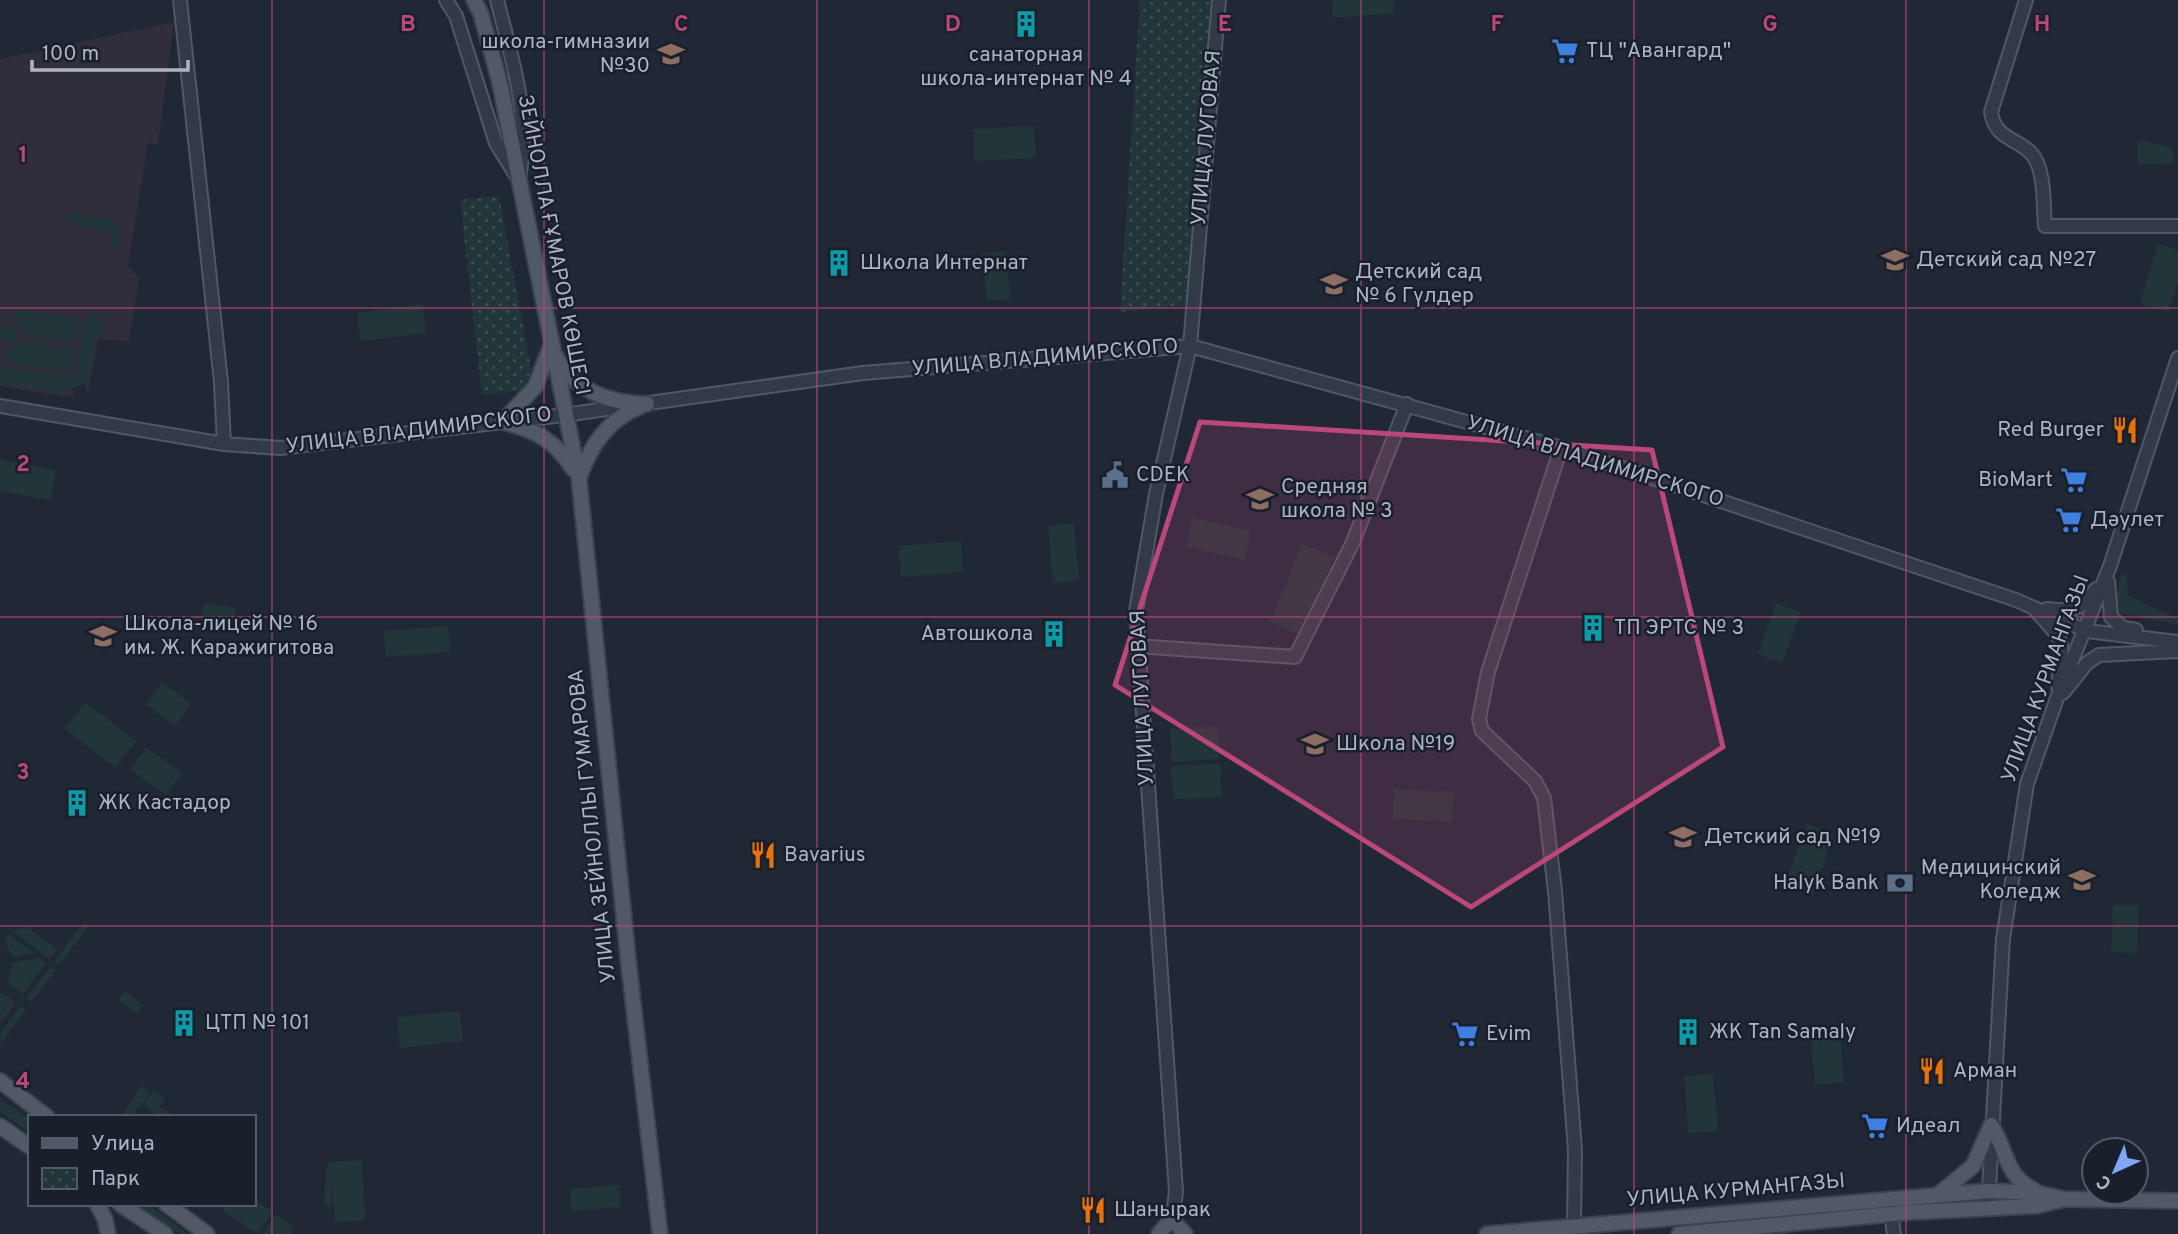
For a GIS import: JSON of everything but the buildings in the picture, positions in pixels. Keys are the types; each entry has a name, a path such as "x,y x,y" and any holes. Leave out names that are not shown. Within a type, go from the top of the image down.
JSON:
{"main road":[{"name":"ЗЕЙНОЛЛА ҒҰМАРОВ КӨШЕСІ","path":"474,0 481,14 499,84 564,415"},
{"path":"551,346 559,363 586,390 605,399 647,404"},
{"path":"502,422 535,387 551,346"},
{"path":"579,479 588,454 603,432 631,410 647,404"},
{"name":"УЛИЦА ЗЕЙНОЛЛЫ ГУМАРОВА","path":"564,415 579,479 630,981 660,1234"},
{"path":"502,422 526,427 547,438 565,456 579,479"},
{"path":"0,1081 44,1115"},
{"path":"1991,1125 2005,1150 2010,1173 2038,1193"},
{"path":"1936,1196 1960,1180 1973,1166 1991,1125"},
{"path":"0,1126 28,1146"},
{"name":"УЛИЦА КУРМАНГАЗЫ","path":"1487,1234 1989,1191 2038,1193 2064,1199 2178,1201"},
{"name":"УЛИЦА КУРМАНГАЗЫ","path":"1679,1234 1892,1214 2036,1206 2064,1199"},
{"path":"98,1206 108,1234"},
{"path":"123,1206 165,1234"},
{"path":"169,1206 207,1234"},
{"path":"1158,1234 1171,1219 1185,1234"}],"street":[{"path":"180,0 221,382 224,444"},
{"path":"446,0 456,16 496,143 519,180"},
{"path":"497,0 517,80 525,139 519,180"},
{"name":"УЛИЦА ЛУГОВАЯ","path":"1171,1234 1176,1191 1136,646 1136,611 1156,494 1190,346 1219,0"},
{"path":"2026,0 1991,112 1993,125 2002,136 2031,153 2039,172 2045,226 2178,226"},
{"name":"УЛИЦА ВЛАДИМИРСКОГО","path":"0,406 224,444 281,448 564,415 863,373 1190,346 1561,448 2032,607 2087,631 2178,642"},
{"name":"УЛИЦА КУРМАНГАЗЫ","path":"1988,1208 2003,939 2013,860 2027,785 2057,698 2087,631 2108,572 2178,358"},
{"path":"1136,646 1295,657 1353,542 1407,404"},
{"path":"1561,448 1488,672 1479,719 1482,732 1535,781 1544,798 1575,1150 1574,1226"},
{"path":"2032,607 2070,611 2085,605 2108,572"},
{"path":"2108,572 2111,617 2123,628 2178,637"},
{"path":"2032,607 2057,634 2064,648 2057,698"},
{"path":"2057,698 2087,663 2099,655 2178,650"},
{"path":"1888,1198 1894,1234"}],"highlighted area":[{"path":"1200,422 1652,450 1723,747 1471,907 1115,685"}],"shaded area":[{"path":"174,22 158,144 148,143 128,265 139,279 129,341 98,339 88,393 84,384 72,389 75,398 0,386 0,59"}],"green space":[{"path":"1140,0 1214,0 1186,305 1120,312"},
{"path":"1332,0 1393,0 1394,13 1333,18"},
{"path":"1034,126 1036,158 974,161 973,129"},
{"path":"2137,140 2172,147 2173,163 2138,165"},
{"path":"499,196 531,369 524,390 482,395 460,200"},
{"path":"69,212 112,220 121,226 118,250 109,248 111,233 66,223"},
{"path":"2158,244 2178,250 2178,282 2168,312 2140,303"},
{"path":"1006,251 1010,299 987,301 982,253"},
{"path":"423,304 426,333 361,341 357,313"},
{"path":"15,308 79,319 75,342 27,335 14,319"},
{"path":"86,314 98,316 104,323 103,336 96,336 88,380 60,393 0,383 0,366 73,378"},
{"path":"5,325 13,325 18,334 16,341 5,343 0,338 0,330"},
{"path":"25,341 73,349 69,373 5,362 7,351"},
{"path":"0,460 56,470 50,500 0,491"},
{"path":"1192,518 1251,531 1245,560 1186,547"},
{"path":"1074,523 1079,580 1053,583 1048,526"},
{"path":"961,541 963,572 901,577 899,546"},
{"path":"1302,544 1334,557 1301,635 1270,622"},
{"path":"2121,573 2126,575 2129,596 2178,619 2178,625 2116,612"},
{"path":"204,603 236,608 232,631 201,626"},
{"path":"1776,603 1801,612 1782,663 1758,654"},
{"path":"448,626 450,652 386,657 384,631"},
{"path":"162,682 191,704 175,726 146,704"},
{"path":"85,702 136,741 116,768 65,729"},
{"path":"1218,726 1220,759 1172,762 1170,729"},
{"path":"146,747 182,773 166,795 130,769"},
{"path":"1220,764 1222,797 1173,799 1171,766"},
{"path":"1394,789 1454,792 1452,822 1393,819"},
{"path":"1807,824 1834,834 1813,894 1785,884"},
{"path":"2113,905 2139,906 2137,953 2111,952"},
{"path":"84,922 89,926 58,966 54,962"},
{"path":"27,927 57,949 49,959 12,931"},
{"path":"9,934 35,954 13,957 4,941"},
{"path":"40,958 46,963 22,995 8,984 13,962"},
{"path":"51,966 56,970 31,1002 26,998"},
{"path":"125,991 143,1005 136,1014 118,1000"},
{"path":"2,992 16,1003 0,1024 0,995"},
{"path":"20,1006 26,1010 1,1044 0,1034"},
{"path":"460,1011 463,1041 400,1048 397,1017"},
{"path":"1840,1028 1844,1082 1815,1085 1810,1030"},
{"path":"1713,1074 1718,1131 1688,1133 1684,1076"},
{"path":"141,1086 150,1092 133,1115 122,1115"},
{"path":"154,1090 165,1098 160,1106 172,1115 156,1115 143,1105"},
{"path":"0,1098 28,1119 28,1132 0,1112"},
{"path":"362,1160 365,1220 335,1222 331,1178 332,1208 324,1202 326,1169 330,1162"},
{"path":"619,1185 621,1207 572,1211 570,1189"},
{"path":"256,1200 273,1212 257,1234 222,1210 225,1206 256,1206"},
{"path":"143,1206 151,1206 188,1234 179,1234 141,1209"},
{"path":"276,1214 295,1228 291,1234 263,1234"}],"place":[{"name":"санаторная школа-интернат № 4","path":"1026,24"},
{"name":"ТЦ \"Авангард\"","path":"1565,51"},
{"name":"школа-гимназии №30","path":"671,54"},
{"name":"Детский сад №27","path":"1895,260"},
{"name":"Школа Интернат","path":"839,263"},
{"name":"Детский сад № 6 Гүлдер","path":"1334,284"},
{"name":"Red Burger","path":"2125,430"},
{"name":"CDEK","path":"1115,475"},
{"name":"BioMart","path":"2074,480"},
{"name":"Средняя школа № 3","path":"1260,499"},
{"name":"Дәулет","path":"2069,520"},
{"name":"ТП ЭРТС № 3","path":"1593,628"},
{"name":"Автошкола","path":"1054,634"},
{"name":"Школа-лицей № 16 им. Ж. Каражигитова","path":"103,636"},
{"name":"Школа №19","path":"1315,744"},
{"name":"ЖК Кастадор","path":"77,803"},
{"name":"Детский сад №19","path":"1683,837"},
{"name":"Bavarius","path":"763,855"},
{"name":"Медицинский Коледж","path":"2082,880"},
{"name":"Halyk Bank","path":"1900,883"},
{"name":"ЦТП № 101","path":"184,1023"},
{"name":"ЖК Tan Samaly","path":"1688,1032"},
{"name":"Evim","path":"1465,1034"},
{"name":"Арман","path":"1932,1071"},
{"name":"Идеал","path":"1875,1126"},
{"name":"Шанырак","path":"1093,1210"}]}
